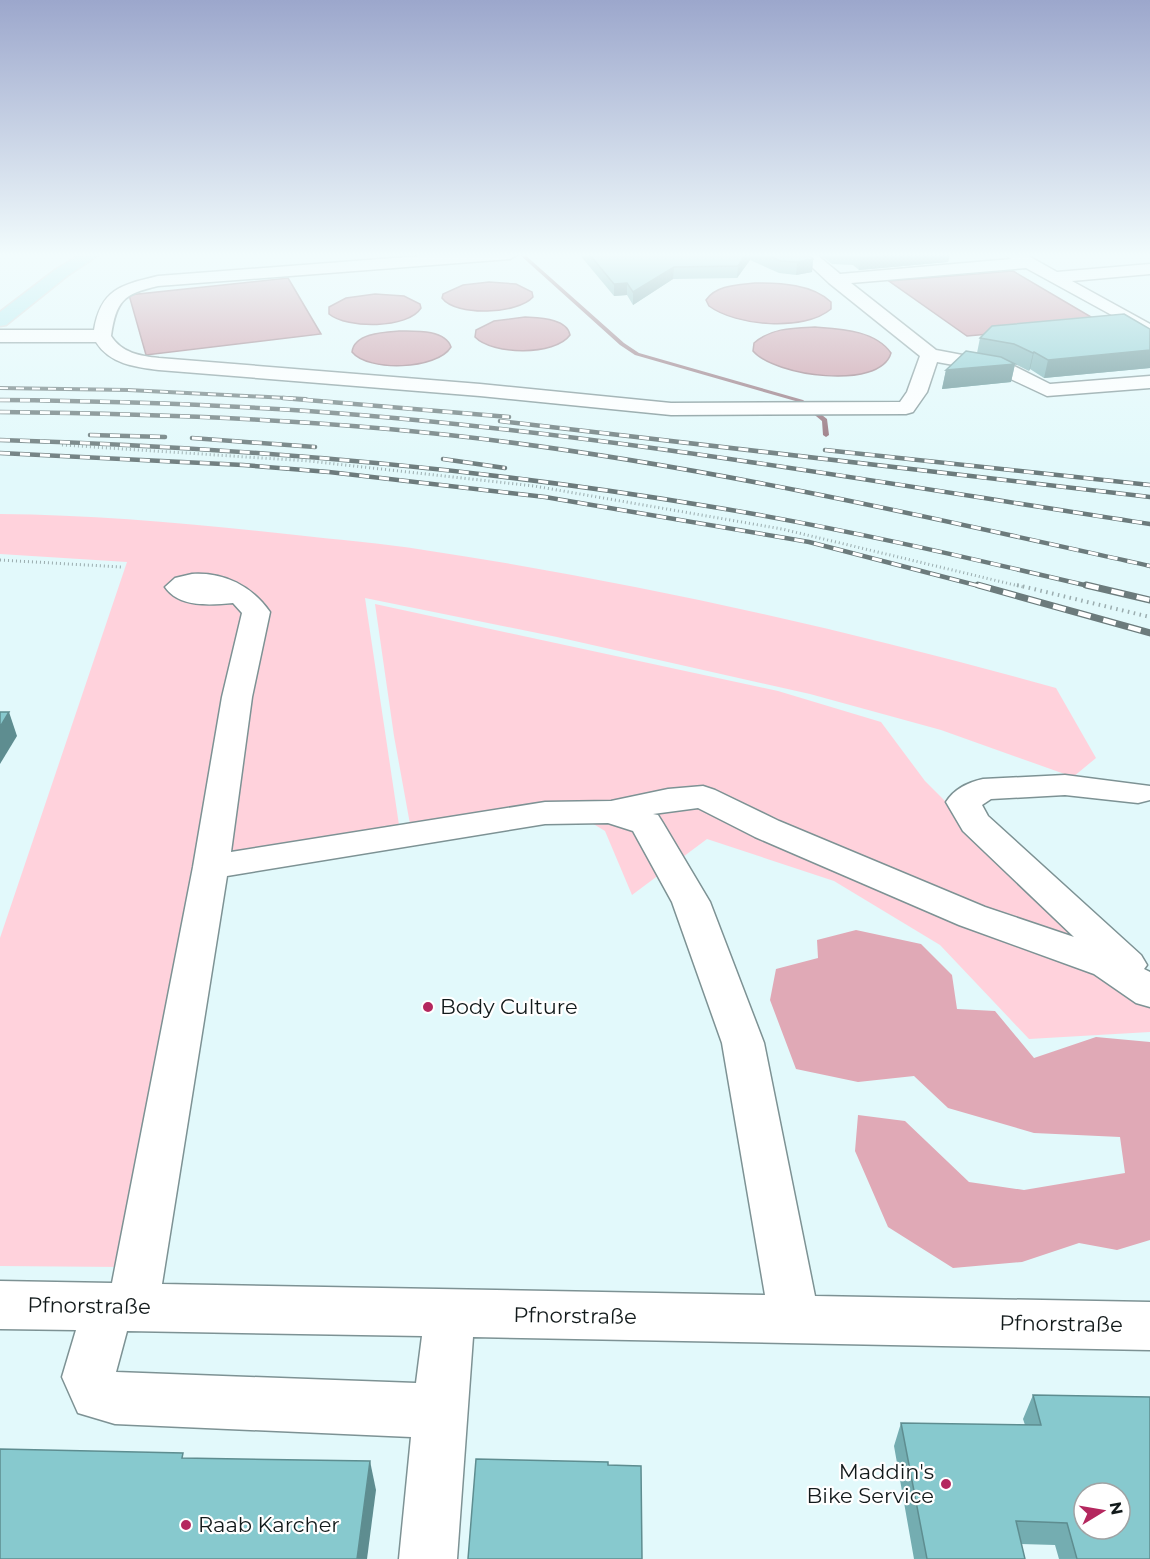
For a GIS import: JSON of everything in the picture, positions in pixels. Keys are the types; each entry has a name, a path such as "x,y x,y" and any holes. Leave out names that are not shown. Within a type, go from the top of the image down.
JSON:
{"street":[{"path":"103,327 102,336 106,346 119,356 159,364 480,390 671,409 906,408 918,392 930,355"},
{"path":"897,327 930,355 1003,368 1047,390 1150,382"},
{"path":"0,336 102,336"},
{"path":"239,595 256,612 237,697 211,867 121,1307 88,1377 97,1394 115,1398 440,1411"},
{"path":"1138,793 1065,785 982,789 963,802 975,823 1150,987"},
{"path":"211,867 468,823 545,813 610,812 668,800 702,797 767,829 972,916 1108,963 1150,992"},
{"path":"610,812 646,823 691,902 735,1022 743,1044 795,1320"},
{"name":"Pfnorstraße","path":"3,1312 121,1307 1150,1326"},
{"path":"428,1559 450,1313"}],"path":[{"path":"62,445 309,461 534,486 782,529 1150,617"},
{"path":"0,560 121,567"}],"shaded area":[{"path":"138,327 317,327 321,334 146,355"},
{"path":"482,327 566,327 570,335 551,347 523,351 483,343 475,337 476,330"},
{"path":"815,327 867,335 884,345 891,353 883,365 868,372 848,376 826,376 782,367 765,360 753,351 754,343 768,334"},
{"path":"954,327 1072,327 967,336"},
{"path":"399,331 436,334 448,341 451,347 443,355 432,360 402,366 372,363 352,352 358,341 364,337"},
{"path":"0,514 148,521 392,545 583,577 742,609 899,646 1056,688 1096,758 1073,777 941,730 810,694 557,637 365,598 399,825 203,858 122,1267 0,1266 0,938 127,562 0,554"},
{"path":"375,604 778,691 881,722 925,781 1150,1006 1150,1032 1029,1039 940,945 834,881 707,839 632,895 605,831 557,802 410,824 394,736"},
{"path":"856,930 921,944 952,975 957,1009 995,1011 1034,1058 1096,1037 1150,1042 1150,1240 1117,1250 1079,1243 1022,1262 953,1268 888,1227 855,1151 858,1115 905,1121 969,1182 1024,1190 1125,1173 1120,1137 1034,1133 948,1108 914,1076 858,1082 796,1069 770,1000 776,969 818,958 817,940"}],"building":[{"path":"991,327 1146,327 1150,329 1150,350 1048,360 1014,344 980,338"},
{"path":"966,351 1001,357 1015,364 946,370"},
{"path":"0,712 9,712 0,727"},
{"path":"1033,1395 1150,1397 1150,1559 1077,1559 1072,1541 1067,1523 1016,1521 1025,1559 927,1559 901,1423 1041,1425"},
{"name":"Raab Karcher","path":"0,1449 183,1453 182,1458 370,1461 357,1559 0,1559"},
{"path":"476,1459 608,1462 608,1465 641,1466 642,1559 468,1559"}],"waterway":[{"path":"603,327 637,354 801,401 825,420 826,435"}],"railway":[{"path":"0,388 128,390 306,399"},
{"path":"283,398 509,417"},
{"path":"0,400 225,406 459,424 756,463 1150,524"},
{"path":"0,412 127,414 317,423 507,442 588,453 750,481 910,513 1150,566"},
{"path":"500,421 1150,497"},
{"path":"90,435 165,437"},
{"path":"192,438 315,447"},
{"path":"0,440 266,454 531,480 619,492 804,523 1093,587"},
{"path":"825,450 1150,485"},
{"path":"0,453 243,465 329,472 545,497 809,542 983,587"},
{"path":"443,459 505,468"},
{"path":"978,585 1150,633"},
{"path":"1086,585 1150,600"}],"place":[{"name":"Body Culture","path":"428,1007"},
{"name":"Maddin's Bike Service","path":"946,1484"},
{"name":"Raab Karcher","path":"186,1525"}]}
